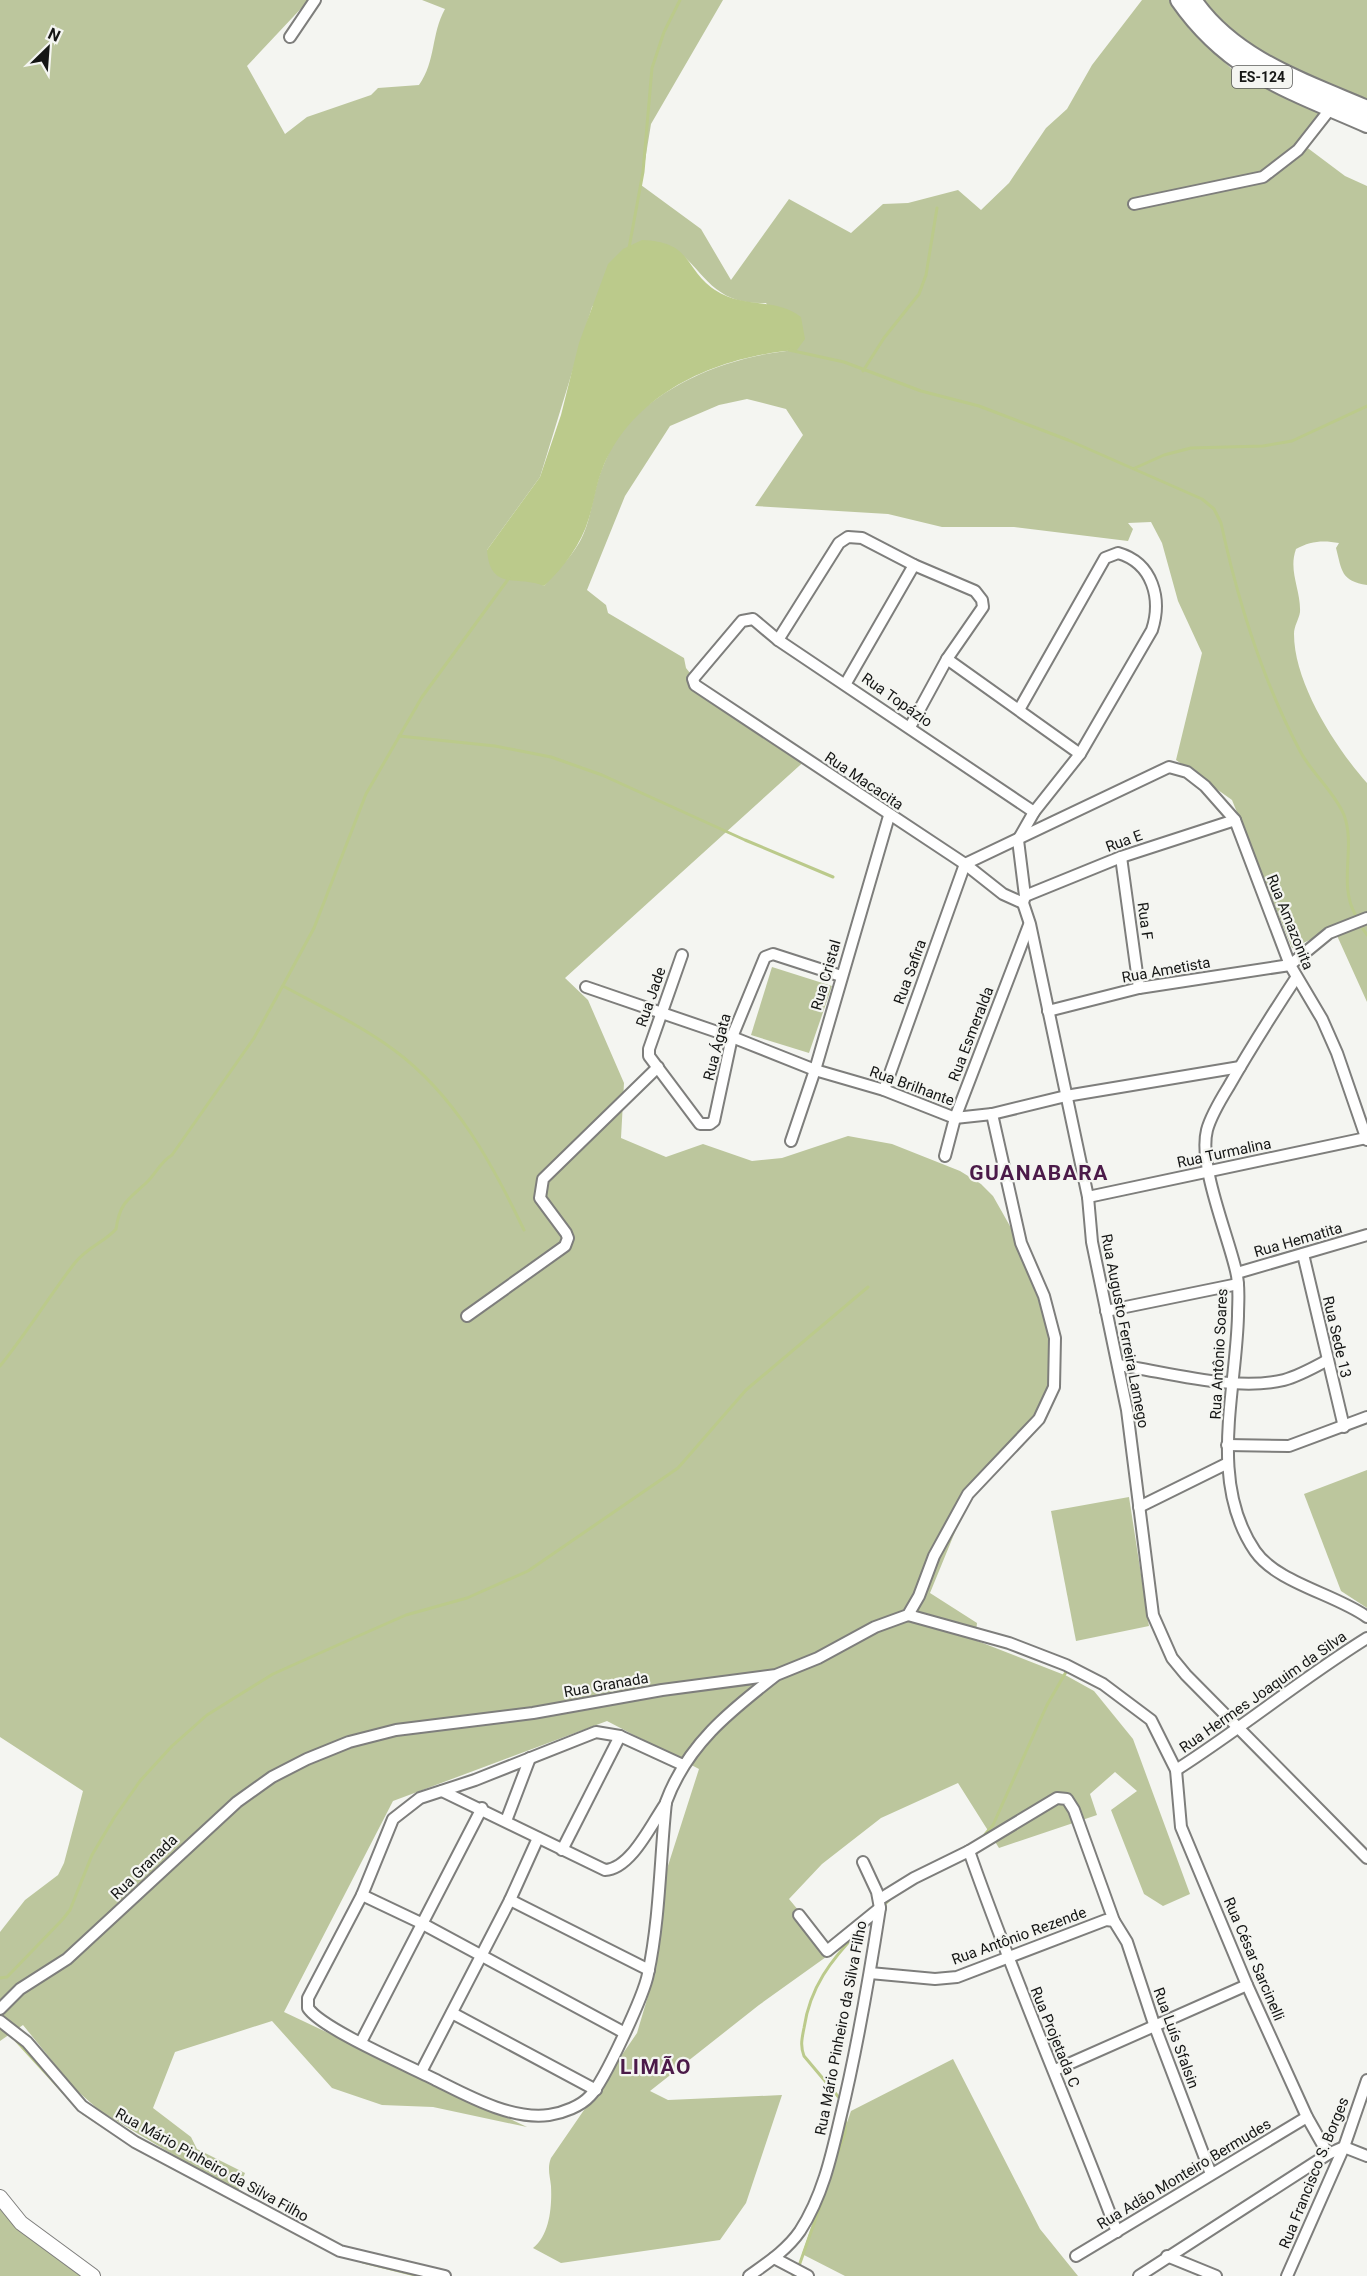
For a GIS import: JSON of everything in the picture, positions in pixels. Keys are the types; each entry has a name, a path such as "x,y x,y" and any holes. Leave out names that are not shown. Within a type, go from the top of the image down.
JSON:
{"main road":[{"name":"ES-124","path":"1179,0 1204,34 1243,66 1367,124"},
{"name":"ES-124","path":"1193,0 1209,21 1247,53 1367,109"}],"street":[{"path":"290,37 315,0"},
{"path":"1134,204 1263,177 1298,150 1331,108"},
{"path":"778,640 839,543 848,537 862,538 914,566 975,591 982,600 983,607 947,658 910,727"},
{"path":"965,864 1018,840 1034,812 1080,754 1152,630 1158,600 1145,573 1133,559 1118,553 1106,558 1020,708"},
{"path":"846,683 914,566"},
{"name":"Rua Topázio","path":"693,679 742,621 753,619 778,640 846,683 1034,812"},
{"path":"947,658 1020,708 1080,754"},
{"name":"Rua Macacita","path":"693,679 695,685 889,816 965,864 1003,894 1024,900"},
{"name":"Rua Amazonita","path":"1018,840 1170,767 1187,772 1205,786 1235,820 1290,965 1322,1019 1337,1053 1366,1139"},
{"name":"Rua Cristal","path":"790,1141 815,1070 889,816"},
{"name":"Rua E","path":"1024,900 1121,858 1235,820"},
{"name":"Rua Augusto Ferreira Lamego","path":"1018,840 1024,900 1088,1197 1092,1242 1127,1410 1153,1615 1172,1658 1186,1675 1367,1858"},
{"name":"Rua F","path":"1121,858 1139,988"},
{"name":"Rua Safira","path":"884,1090 965,864"},
{"path":"1290,965 1329,933 1367,918"},
{"name":"Rua Esmeralda","path":"945,1156 955,1118 1030,924"},
{"name":"Rua Ágata","path":"658,1067 700,1124 706,1125 714,1121 732,1037 763,961 773,954 841,976"},
{"name":"Rua Jade","path":"658,1067 650,1056 649,1049 682,955"},
{"name":"Rua Ametista","path":"1048,1011 1139,988 1290,965"},
{"name":"Rua Antônio Soares","path":"1296,978 1240,1067 1207,1129 1209,1171 1238,1278 1235,1382 1226,1464 1240,1518 1248,1538 1262,1560 1367,1617"},
{"name":"Rua Brilhante","path":"586,987 662,1015 732,1037 815,1070 884,1090 955,1118 992,1114 1066,1096 1240,1067"},
{"path":"467,1316 565,1246 568,1238 566,1233 540,1198 543,1179 658,1067"},
{"path":"992,1114 1022,1243 1044,1296 1055,1338 1054,1387 1039,1419 968,1494 934,1556 919,1596 908,1615 1010,1643 1066,1665 1103,1684 1151,1720 1176,1770"},
{"name":"Rua Turmalina","path":"1088,1197 1366,1139"},
{"name":"Rua Hematita","path":"1106,1311 1238,1278 1303,1254 1367,1235"},
{"name":"Rua Sede 13","path":"1303,1254 1326,1361 1344,1427"},
{"path":"1118,1365 1235,1382 1284,1380 1326,1361"},
{"path":"1227,1445 1288,1446 1367,1418"},
{"path":"1139,1507 1226,1464"},
{"name":"Rua Granada","path":"0,2009 20,1989 67,1959 237,1802 272,1777 307,1759 349,1742 396,1730 533,1713 662,1690 776,1676 818,1658 875,1627 908,1615"},
{"name":"Rua Hermes Joaquim da Silva","path":"1176,1770 1239,1730 1309,1674 1367,1638"},
{"path":"442,1791 482,1808 597,1868 612,1870 627,1860 666,1802 683,1765 704,1736 727,1714 776,1676"},
{"path":"666,1802 649,1970 643,1991 596,2090 589,2098 561,2113 540,2115 505,2109 482,2102 361,2042 313,2015 307,2003 362,1895 393,1819 420,1798 586,1735 603,1732 620,1736 683,1765"},
{"path":"562,1850 620,1736"},
{"path":"506,1821 530,1758"},
{"name":"Rua César Sarcinelli","path":"1176,1770 1181,1827 1247,1985 1307,2117 1328,2154"},
{"name":"Rua Luís Sfalsin","path":"969,1851 1057,1798 1067,1799 1074,1810 1110,1920 1127,1942 1155,2026 1211,2174"},
{"path":"361,2042 482,1808"},
{"path":"421,2072 510,1900 538,1838"},
{"path":"799,1915 824,1949 831,1950 880,1904 914,1878 969,1851"},
{"name":"Rua Projetada C","path":"969,1851 1007,1959 1055,2070 1066,2106 1117,2232"},
{"path":"862,1862 880,1904"},
{"path":"362,1895 421,1923 623,2032"},
{"path":"510,1900 649,1970"},
{"name":"Rua Mário Pinheiro da Silva Filho","path":"749,2276 774,2258 799,2232 815,2202 829,2167 849,2085 880,1904"},
{"name":"Rua Antônio Rezende","path":"870,1973 946,1979 1007,1959 1110,1920"},
{"path":"1055,2070 1247,1985"},
{"path":"452,2013 596,2090"},
{"name":"Rua Mário Pinheiro da Silva Filho","path":"0,2021 27,2042 82,2106 135,2142 340,2251 445,2276"},
{"name":"Rua Francisco S. Borges","path":"1287,2276 1344,2147 1367,2080"},
{"name":"Rua Adão Monteiro Bermudes","path":"1076,2256 1307,2117"},
{"path":"1139,2276 1328,2154 1344,2147 1367,2156"},
{"path":"0,2197 21,2223 93,2276"},
{"path":"1167,2256 1193,2272 1216,2276"},
{"path":"774,2258 808,2276"}],"shaded area":[{"path":"0,0 309,0 247,66 285,134 307,117 371,95 378,88 419,85 428,67 437,28 445,9 422,0 723,0 651,124 641,185 701,229 731,280 789,199 851,233 883,204 908,203 958,190 981,210 1009,183 1046,128 1067,109 1092,65 1142,0 1173,0 1189,29 1235,72 1296,95 1331,112 1305,146 1345,176 1367,186 1367,585 1352,581 1344,574 1336,548 1339,543 1317,542 1296,549 1293,565 1300,612 1294,634 1301,673 1318,713 1342,751 1367,783 1367,1002 1334,929 1292,948 1232,800 1176,760 1202,653 1178,601 1162,543 1151,522 1128,523 1133,529 1128,541 1014,527 942,527 888,514 755,506 803,435 786,409 747,399 719,405 670,426 625,496 587,590 606,605 608,613 684,658 686,668 697,682 809,757 565,978 588,1000 624,1083 621,1138 666,1157 703,1144 752,1161 782,1158 848,1136 892,1144 960,1171 981,1184 993,1196 1019,1242 1056,1338 1060,1376 1036,1423 973,1488 930,1593 977,1623 975,1640 1067,1676 1094,1691 1133,1739 1190,1894 1163,1906 1144,1894 1111,1810 1137,1791 1115,1772 1090,1794 1097,1815 999,1848 958,1783 881,1818 822,1864 789,1899 833,1952 759,2005 650,2091 668,2100 782,2095 746,2203 720,2240 561,2263 533,2248 543,2236 549,2220 551,2158 637,2033 656,1969 665,1875 699,1769 607,1721 393,1801 284,2012 527,2127 433,2107 382,2105 332,2088 272,2021 175,2052 153,2108 191,2137 197,2149 245,2173 237,2193 100,2111 74,2088 23,2025 0,2041 0,1932 25,1900 58,1875 64,1863 83,1791 0,1737","holes":["642,241 662,244 677,252 711,285 725,295 743,301 766,303 797,350 750,357 705,372 683,382 643,409 626,425 615,441 602,469 587,526 579,543 544,586 487,550 540,477 592,307"]},
{"path":"1196,0 1367,0 1367,108 1250,52"},
{"path":"642,240 658,242 679,251 705,282 726,296 781,307 801,317 805,339 797,350 738,360 709,370 656,399 634,419 616,443 602,470 589,518 581,537 571,555 558,571 544,586 499,577 489,563 487,550 540,477 561,415 579,343 608,264 623,249"},
{"path":"772,967 832,986 809,1053 751,1035"},
{"path":"1367,1470 1367,1608 1341,1591 1304,1494"},
{"path":"1129,1497 1149,1626 1076,1641 1051,1511"},
{"path":"953,2059 1040,2229 1078,2276 845,2276 802,2254 851,2111"},
{"path":"0,2204 88,2276 0,2276"}],"waterway":[{"path":"629,248 643,172 652,68 664,32 680,0"},
{"path":"863,371 884,338 919,294 926,275 937,208"},
{"path":"789,350 844,362 921,391 979,406 1068,440 1202,499 1214,509 1221,523 1243,611 1274,696 1300,751 1335,798 1344,815 1348,840 1348,890 1355,914"},
{"path":"1135,468 1164,455 1191,448 1263,446 1292,441 1367,406"},
{"path":"0,1366 74,1264 84,1253 116,1229 120,1213 126,1202 172,1155 254,1038 314,928 366,794 422,697 509,578"},
{"path":"399,736 495,746 551,757 602,775 833,877"},
{"path":"1363,929 1367,935"},
{"path":"283,986 368,1032 416,1068 436,1088 454,1109 485,1155 524,1230"},
{"path":"0,1978 7,1977 63,1919 70,1910 92,1855 140,1781 172,1746 207,1715 273,1674 406,1615 467,1598 528,1571 678,1468 746,1390 868,1287"},
{"path":"982,1838 993,1825 1047,1705 1066,1672"},
{"path":"882,1907 892,1897"},
{"path":"841,2100 804,2056 802,2039 811,2000 823,1975 859,1931"},
{"path":"12,2036 74,2104"},
{"path":"834,2163 845,2133 846,2112"},
{"path":"83,2113 115,2134"},
{"path":"162,2162 336,2254"},
{"path":"793,2276 800,2263 823,2198"},
{"path":"363,2262 419,2276"}],"district":[{"name":"GUANABARA","path":"1039,1173"},
{"name":"LIMÃO","path":"656,2067"}]}
